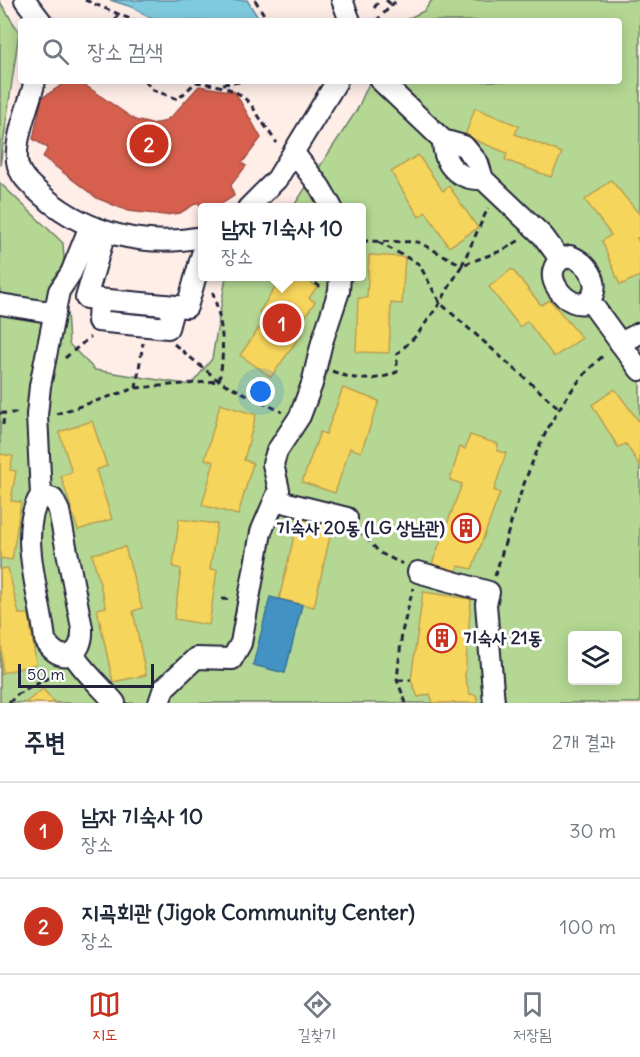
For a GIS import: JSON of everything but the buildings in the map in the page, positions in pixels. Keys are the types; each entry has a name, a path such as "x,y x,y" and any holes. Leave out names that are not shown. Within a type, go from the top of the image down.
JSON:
{"lane":[{"path":"25,0 39,18"},
{"path":"342,0 350,18"},
{"path":"34,84 18,144 17,162 21,174 30,185 66,216 97,229 160,239 186,240 198,238"},
{"path":"252,203 277,179 334,84"},
{"path":"384,84 443,140 464,146 478,163 490,184 537,230 560,259"},
{"path":"294,153 330,203"},
{"path":"97,229 86,298 186,307 198,267"},
{"path":"73,654 58,654 45,640 31,554 29,519 41,495 37,420 59,291 97,229"},
{"path":"570,256 578,259 587,267 594,277 594,291 589,300 583,303 573,303 555,285 552,273 560,259 570,256"},
{"path":"159,703 164,688 196,658 232,659 241,643 255,552 279,490 273,464 278,451 297,420 317,365 339,291 340,281"},
{"path":"99,299 98,321 168,328 174,306"},
{"path":"589,300 640,370"},
{"path":"0,304 55,313"},
{"path":"620,343 640,333"},
{"path":"41,495 53,499 59,511 82,628 79,646 73,654"},
{"path":"275,500 347,518"},
{"path":"418,572 489,592 486,604 494,703"},
{"path":"73,654 76,662 89,672 115,703"}],"path":[{"path":"85,0 129,18"},
{"path":"255,0 266,18"},
{"path":"374,8 380,0"},
{"path":"386,0 392,5"},
{"path":"379,18 398,0"},
{"path":"116,18 118,13"},
{"path":"148,84 153,90 178,99 193,84"},
{"path":"210,84 243,94 270,134"},
{"path":"217,85 224,84"},
{"path":"317,365 350,379 378,380 397,372 397,354 417,334 440,303 462,265 490,184"},
{"path":"366,241 418,242 462,265 501,251 537,230"},
{"path":"378,242 420,264 440,303 560,409"},
{"path":"211,287 221,318 225,355 219,381"},
{"path":"43,376 107,322"},
{"path":"136,388 149,326 219,381 297,420"},
{"path":"489,592 510,520 530,464 560,409 598,360 620,343"},
{"path":"37,420 136,388 219,381"},
{"path":"3,424 4,413"},
{"path":"347,518 380,553 418,572 402,632 397,680 406,703"},
{"path":"397,680 411,680"},
{"path":"9,703 18,694 43,681"}],"green space":[{"path":"432,0 640,0 640,703 0,703 0,183 63,243 69,344 95,370 191,385 212,359 225,281 366,281 366,203 296,203 357,110 369,84 622,84 622,18 409,18 424,11"},
{"path":"0,2 18,30 18,39 0,166"}],"water":[{"path":"110,0 247,0 258,18 150,18 132,7"}],"place":[{"name":"지곡회관 (Jigok Community Center)","path":"149,144"},
{"name":"남자 기숙사 10","path":"282,323"},
{"name":"기숙사 20동 (LG 상남관)","path":"466,528"},
{"name":"기숙사 21동","path":"442,638"}]}
